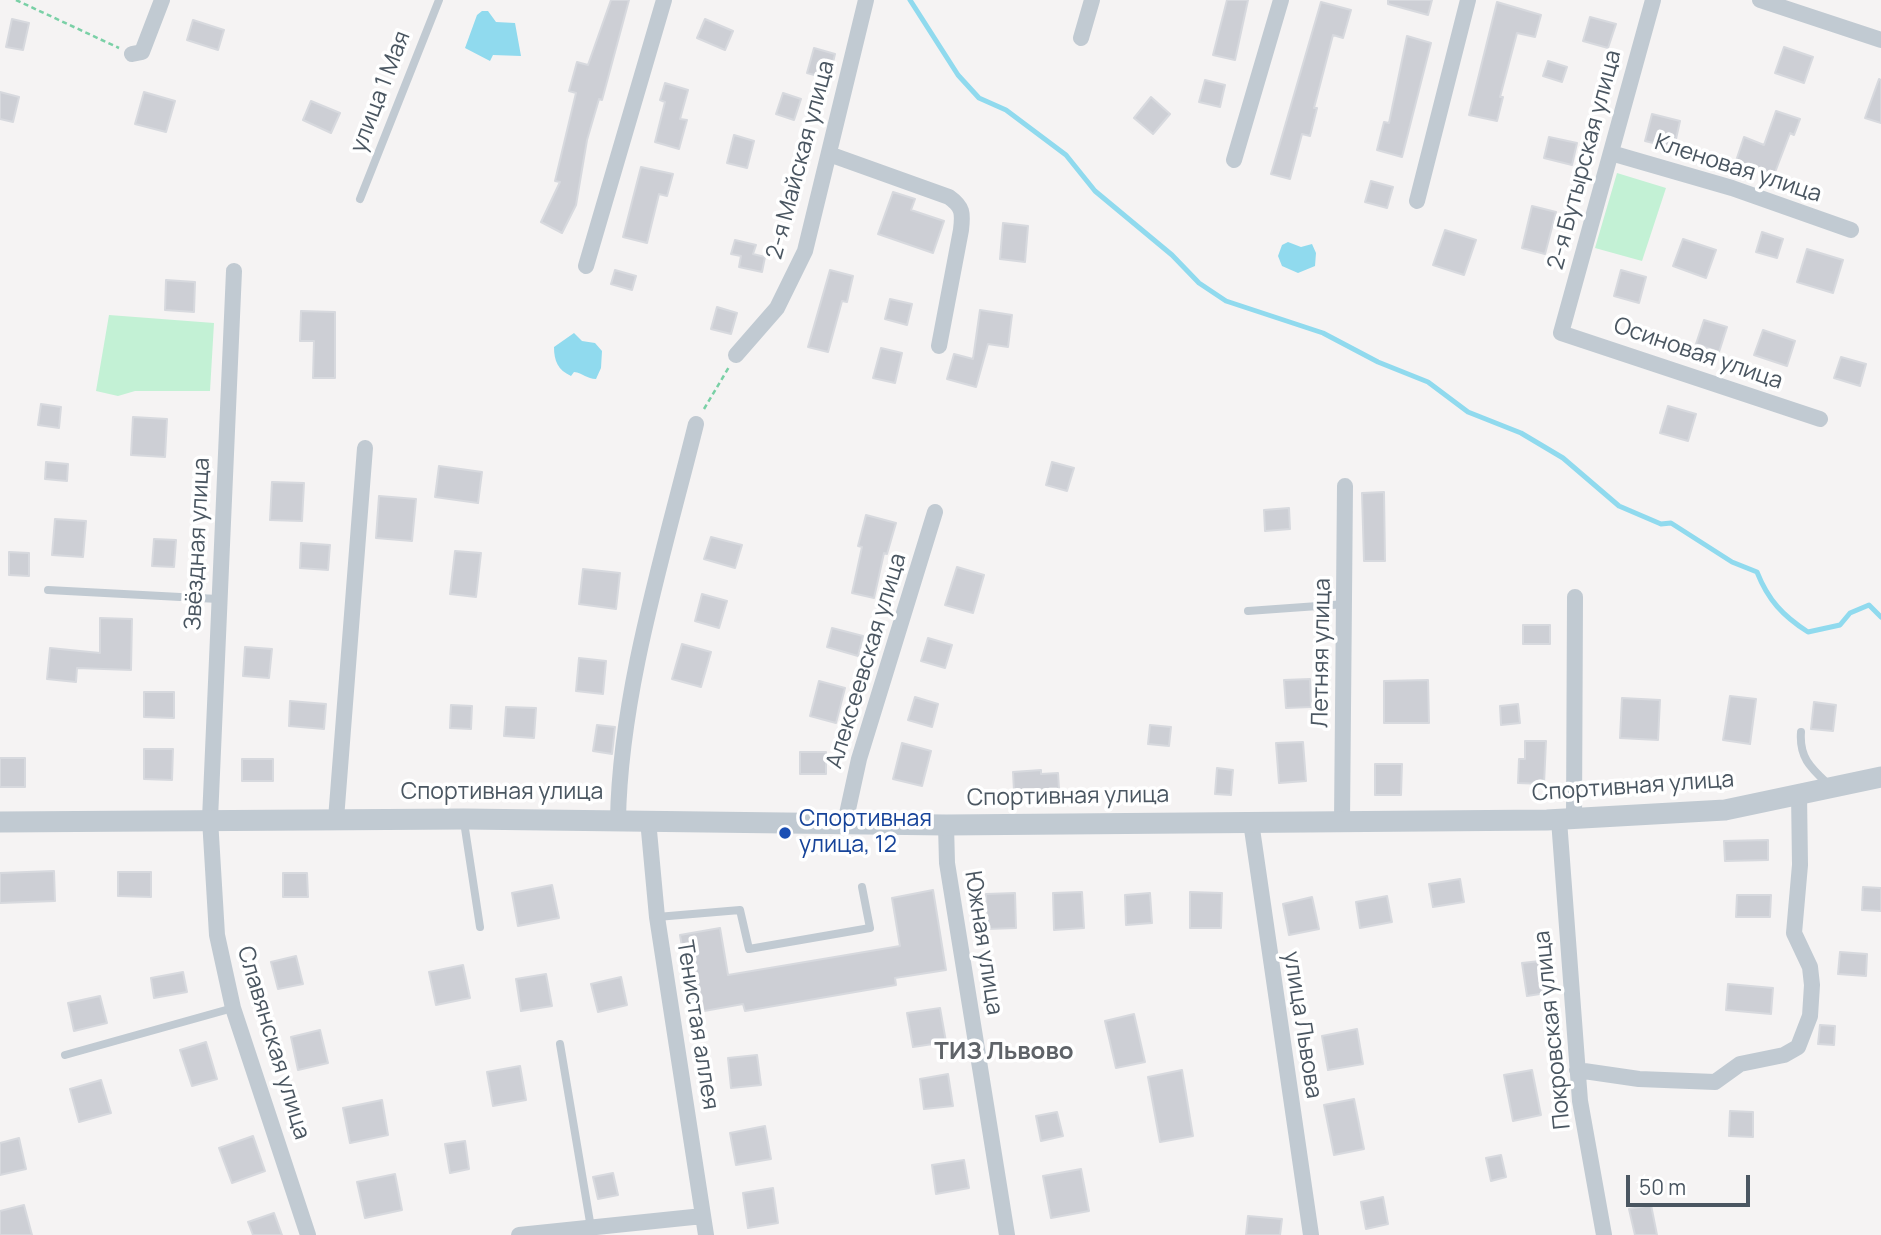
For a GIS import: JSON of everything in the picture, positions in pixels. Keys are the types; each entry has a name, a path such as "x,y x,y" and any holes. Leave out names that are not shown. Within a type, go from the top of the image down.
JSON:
{"street":[{"path":"132,54 142,51 162,0"},
{"path":"586,266 664,0"},
{"name":"2-я Майская улица","path":"736,355 778,308 792,281 809,236 866,0"},
{"path":"1081,38 1092,0"},
{"path":"1234,160 1281,0"},
{"path":"1417,201 1468,0"},
{"name":"2-я Бутырская улица","path":"1561,333 1653,0"},
{"path":"1760,0 1881,40"},
{"name":"Кленовая улица","path":"1611,153 1732,188 1851,230"},
{"path":"829,154 948,197 958,204 963,213 961,230 939,346"},
{"name":"Звёздная улица","path":"210,819 234,271"},
{"name":"Осиновая улица","path":"1561,333 1820,419"},
{"path":"618,820 620,766 631,698 696,424"},
{"path":"336,819 365,447"},
{"name":"Летняя улица","path":"1342,821 1345,486"},
{"name":"Алексеевская улица","path":"845,824 859,759 935,512"},
{"name":"Покровская улица","path":"1575,597 1566,819 1577,1070 1604,1235"},
{"name":"Спортивная улица","path":"0,822 464,819 946,825 1566,819 1725,810 1881,776"},
{"path":"1577,1070 1639,1079 1715,1082 1740,1064 1784,1055 1798,1047 1810,1016 1812,985 1810,967 1794,933 1800,865 1799,793"},
{"name":"Славянская улица","path":"210,819 217,935 233,1008 308,1235"},
{"name":"Тенистая аллея","path":"648,821 657,917 706,1235"},
{"name":"улица Львова","path":"1251,822 1255,869 1311,1235"},
{"name":"Южная улица","path":"946,825 947,863 1007,1235"},
{"path":"519,1235 703,1216"}],"lane":[{"name":"улица 1 Мая","path":"360,199 439,0"},
{"path":"48,590 218,599"},
{"path":"1248,611 1346,604"},
{"path":"1801,732 1800,748 1804,759 1830,786"},
{"path":"464,819 480,927"},
{"path":"657,917 740,910 749,949 870,928 862,887"},
{"path":"65,1055 233,1008"},
{"path":"560,1044 591,1228"}],"path":[{"path":"16,0 132,54"},
{"path":"696,424 736,355"}],"green space":[{"path":"1617,173 1666,188 1642,261 1595,248"},
{"path":"109,315 214,323 210,391 135,391 118,396 96,391"}],"water":[{"path":"488,11 496,22 515,23 521,56 493,55 490,61 465,48 477,15"},
{"path":"1288,242 1301,247 1312,244 1316,253 1315,266 1298,273 1282,266 1278,256 1282,245"},
{"path":"574,333 582,341 595,343 602,351 601,368 596,379 574,372 571,376 558,364 554,347"}],"building":[{"path":"611,0 629,0 602,100 599,99 587,140 576,205 562,233 541,222 560,182 555,181 576,93 569,91 577,62 588,65"},
{"path":"1227,0 1248,0 1235,60 1213,55"},
{"path":"1388,0 1432,0 1428,15 1388,4"},
{"path":"1321,2 1351,10 1343,38 1333,35 1314,108 1317,108 1310,136 1302,134 1290,179 1271,174"},
{"path":"1497,2 1541,15 1535,37 1517,33 1500,97 1503,97 1497,121 1469,115"},
{"path":"1590,17 1616,24 1608,48 1583,41"},
{"path":"12,19 29,23 23,50 6,47"},
{"path":"705,19 733,31 725,50 697,38"},
{"path":"193,20 224,30 218,50 187,40"},
{"path":"1407,36 1431,43 1402,157 1377,150 1384,122 1389,123"},
{"path":"1784,47 1813,57 1804,83 1775,73"},
{"path":"814,48 835,54 829,79 807,73"},
{"path":"1548,61 1567,67 1562,82 1543,76"},
{"path":"1879,79 1881,80 1881,123 1865,118"},
{"path":"1205,80 1225,85 1220,107 1199,102"},
{"path":"665,83 688,90 680,119 687,120 679,149 655,142 665,102 660,100"},
{"path":"0,92 19,97 13,122 0,119"},
{"path":"144,92 175,101 166,132 135,124"},
{"path":"783,93 801,99 794,120 776,114"},
{"path":"1151,97 1170,114 1153,134 1134,118"},
{"path":"311,101 340,113 331,133 303,120"},
{"path":"1776,111 1800,119 1794,135 1790,133 1774,175 1736,161 1744,137 1764,145"},
{"path":"1652,114 1680,121 1674,148 1645,141"},
{"path":"734,135 754,141 747,168 727,163"},
{"path":"1549,137 1577,143 1572,165 1544,158"},
{"path":"641,167 673,174 667,196 659,194 647,243 623,237"},
{"path":"1371,181 1393,187 1387,208 1365,202"},
{"path":"893,192 915,199 911,210 944,221 933,253 878,234"},
{"path":"1532,206 1556,212 1545,254 1522,248"},
{"path":"1003,223 1028,226 1025,262 1000,259"},
{"path":"1445,230 1476,240 1464,275 1433,265"},
{"path":"1762,232 1783,239 1777,258 1756,252"},
{"path":"1683,239 1716,250 1706,278 1673,266"},
{"path":"735,240 756,245 753,254 765,257 762,272 739,267 741,256 731,254"},
{"path":"1807,249 1843,260 1833,293 1797,282"},
{"path":"615,270 636,276 632,290 611,284"},
{"path":"830,270 853,276 847,302 842,301 828,352 808,347"},
{"path":"1621,270 1646,277 1639,303 1614,296"},
{"path":"166,280 195,282 194,312 165,310"},
{"path":"890,299 912,304 907,325 885,319"},
{"path":"717,307 737,313 731,334 711,329"},
{"path":"980,310 1012,315 1008,347 988,344 976,387 947,379 954,354 973,359"},
{"path":"301,311 335,312 335,378 313,378 314,341 300,341"},
{"path":"1704,320 1727,327 1719,352 1696,344"},
{"path":"1763,330 1795,341 1787,366 1754,355"},
{"path":"881,348 902,353 895,383 873,378"},
{"path":"1841,357 1866,364 1860,386 1834,378"},
{"path":"41,404 61,407 59,428 38,425"},
{"path":"1668,406 1696,414 1688,441 1660,433"},
{"path":"133,417 167,419 165,457 131,455"},
{"path":"46,462 68,464 67,481 45,479"},
{"path":"1052,462 1074,468 1067,491 1046,485"},
{"path":"439,466 482,472 478,503 435,497"},
{"path":"272,482 304,483 302,521 270,520"},
{"path":"1384,492 1385,561 1364,561 1362,493"},
{"path":"379,496 416,499 412,541 376,538"},
{"path":"1289,508 1290,529 1265,531 1264,510"},
{"path":"866,515 896,523 887,554 884,553 874,598 852,593 862,547 858,546"},
{"path":"55,519 86,521 83,557 52,555"},
{"path":"711,537 742,545 735,568 704,559"},
{"path":"154,539 176,540 174,567 152,566"},
{"path":"301,543 330,545 328,570 300,568"},
{"path":"455,551 481,553 476,597 450,594"},
{"path":"9,552 29,553 29,576 9,575"},
{"path":"957,567 984,575 973,613 945,605"},
{"path":"583,569 620,573 616,609 579,604"},
{"path":"702,594 727,601 719,628 695,621"},
{"path":"100,618 132,619 131,670 77,668 76,682 47,679 50,648 100,653"},
{"path":"1523,625 1550,625 1550,644 1523,644"},
{"path":"832,628 863,636 858,656 827,647"},
{"path":"928,638 952,645 945,668 921,661"},
{"path":"682,644 711,652 701,687 672,679"},
{"path":"245,647 272,649 269,678 243,676"},
{"path":"579,658 606,661 603,694 576,691"},
{"path":"1310,679 1311,707 1286,708 1284,680"},
{"path":"1428,680 1429,723 1384,723 1384,681"},
{"path":"819,681 845,688 836,723 810,716"},
{"path":"144,692 174,692 174,718 144,717"},
{"path":"1730,696 1756,699 1750,744 1723,740"},
{"path":"915,697 938,704 932,727 908,720"},
{"path":"1622,698 1660,700 1658,740 1620,738"},
{"path":"290,701 326,704 324,729 289,726"},
{"path":"1814,702 1836,705 1833,731 1811,729"},
{"path":"1518,704 1520,723 1501,725 1500,706"},
{"path":"451,705 472,706 471,729 450,728"},
{"path":"506,707 536,708 534,738 504,736"},
{"path":"597,725 615,727 612,754 593,751"},
{"path":"1150,725 1171,727 1169,746 1148,744"},
{"path":"1525,741 1546,741 1544,784 1518,783 1519,759 1525,759"},
{"path":"1303,742 1306,781 1279,783 1276,743"},
{"path":"902,743 931,751 922,786 893,779"},
{"path":"144,749 173,749 172,780 144,779"},
{"path":"800,752 826,752 826,774 800,774"},
{"path":"0,758 25,758 25,787 0,787"},
{"path":"242,759 273,759 273,781 242,781"},
{"path":"1375,764 1402,764 1401,795 1375,795"},
{"path":"1217,768 1233,770 1231,795 1215,794"},
{"path":"1041,770 1041,774 1058,773 1059,789 1014,791 1013,772"},
{"path":"1768,840 1768,860 1725,861 1724,841"},
{"path":"54,871 55,901 0,903 0,873"},
{"path":"118,872 151,872 151,897 118,896"},
{"path":"283,873 307,873 308,897 283,897"},
{"path":"1460,879 1464,902 1433,907 1429,884"},
{"path":"552,885 559,918 518,926 512,893"},
{"path":"1863,887 1881,888 1881,911 1862,910"},
{"path":"933,890 946,970 895,978 896,985 745,1011 743,1004 693,1013 680,935 720,928 728,975 900,946 892,898"},
{"path":"1082,892 1084,928 1054,930 1053,893"},
{"path":"1190,892 1222,893 1221,928 1190,928"},
{"path":"1015,893 1016,928 987,929 986,894"},
{"path":"1150,893 1152,923 1126,925 1125,895"},
{"path":"1737,895 1771,895 1770,917 1736,917"},
{"path":"1387,896 1392,922 1360,928 1356,902"},
{"path":"1312,897 1319,929 1289,935 1283,904"},
{"path":"1840,952 1867,954 1866,976 1838,974"},
{"path":"296,956 303,984 278,989 271,962"},
{"path":"1549,960 1553,992 1527,996 1522,963"},
{"path":"463,965 470,998 436,1005 429,972"},
{"path":"183,972 187,992 154,998 151,978"},
{"path":"546,974 552,1006 521,1011 516,979"},
{"path":"621,977 627,1005 598,1012 591,984"},
{"path":"1728,984 1773,988 1771,1014 1726,1010"},
{"path":"100,996 107,1023 74,1031 68,1003"},
{"path":"940,1008 946,1042 913,1047 907,1013"},
{"path":"1134,1014 1145,1062 1116,1068 1105,1021"},
{"path":"1820,1025 1835,1026 1834,1045 1818,1044"},
{"path":"1357,1029 1363,1064 1328,1070 1322,1036"},
{"path":"320,1030 328,1063 298,1070 291,1037"},
{"path":"206,1042 217,1079 192,1086 180,1050"},
{"path":"757,1055 761,1085 731,1088 728,1058"},
{"path":"520,1066 526,1100 493,1106 487,1072"},
{"path":"1182,1070 1193,1136 1160,1142 1148,1077"},
{"path":"1532,1070 1541,1115 1513,1121 1504,1075"},
{"path":"948,1074 953,1106 924,1109 920,1079"},
{"path":"101,1080 111,1113 79,1122 70,1089"},
{"path":"1354,1099 1364,1149 1334,1155 1324,1105"},
{"path":"382,1100 388,1135 350,1143 343,1108"},
{"path":"1730,1111 1753,1112 1753,1137 1729,1136"},
{"path":"1057,1112 1063,1136 1041,1141 1036,1116"},
{"path":"765,1126 771,1159 736,1165 730,1133"},
{"path":"253,1136 265,1171 232,1183 219,1148"},
{"path":"19,1138 26,1169 0,1175 0,1143"},
{"path":"465,1141 469,1169 450,1173 445,1144"},
{"path":"1501,1155 1506,1177 1491,1181 1486,1158"},
{"path":"964,1160 969,1188 936,1194 932,1165"},
{"path":"1081,1169 1089,1211 1051,1218 1043,1176"},
{"path":"613,1173 618,1195 598,1199 593,1177"},
{"path":"395,1174 402,1210 365,1218 357,1182"},
{"path":"773,1188 778,1223 748,1228 743,1193"},
{"path":"1383,1197 1388,1224 1366,1229 1361,1202"},
{"path":"24,1205 32,1235 0,1235 0,1211"},
{"path":"1651,1205 1657,1235 1635,1235 1629,1209"},
{"path":"274,1213 282,1235 253,1235 248,1222"},
{"path":"1248,1216 1282,1219 1280,1235 1246,1235"}],"waterway":[{"path":"910,0 958,75 979,98 1006,110 1066,155 1095,191 1172,255 1199,283 1226,301 1323,333 1378,362 1428,382 1468,412 1521,433 1563,458 1619,506 1661,524 1671,523 1732,562 1757,572 1777,607 1808,632 1840,625 1850,613 1869,605 1881,617"}],"place":[{"name":"Спортивная улица, 12","path":"785,833"}],"district":[{"name":"ТИЗ Львово","path":"1004,1052"}]}
